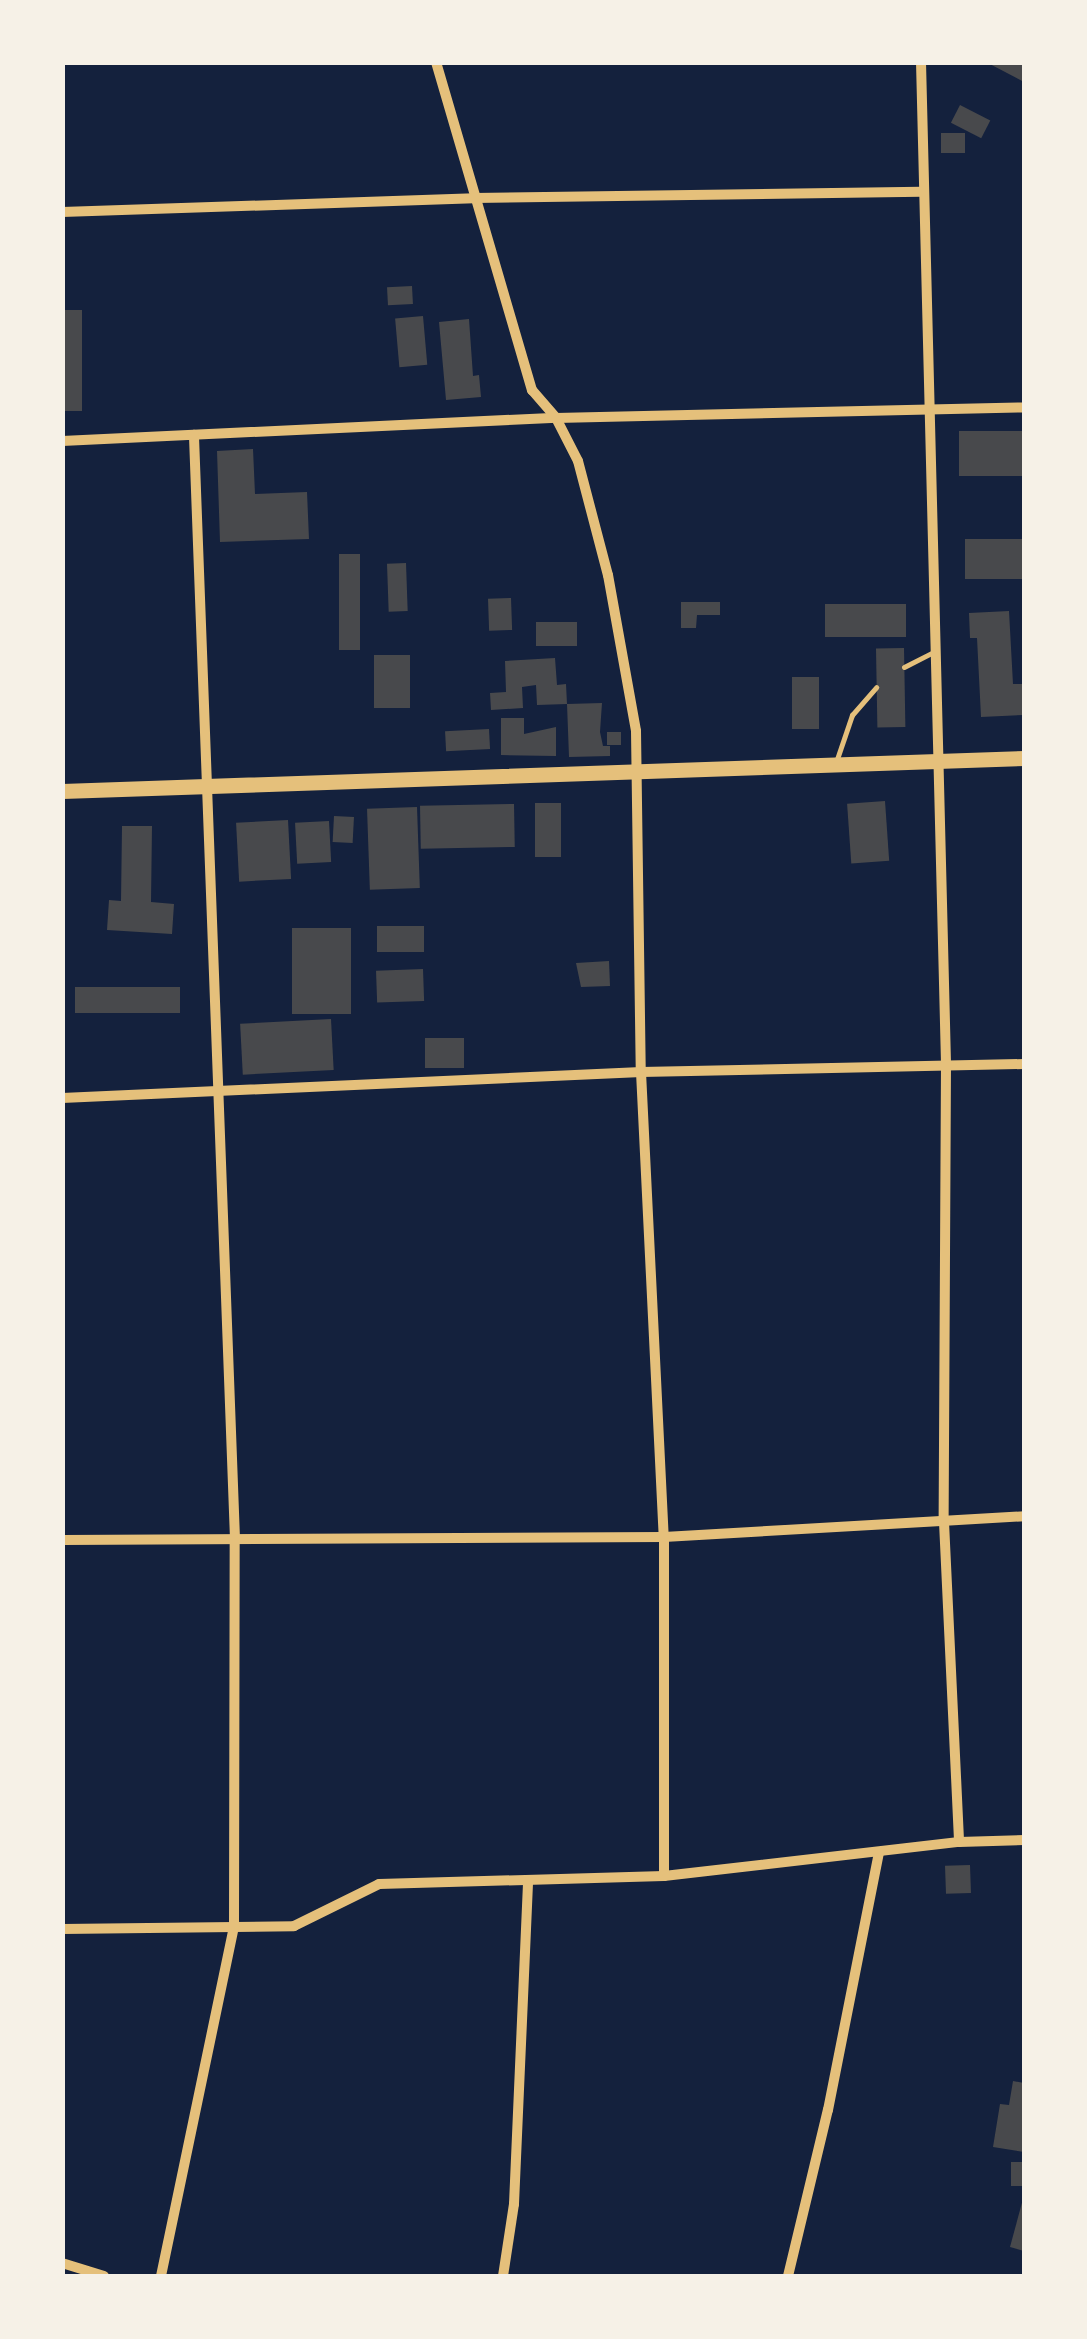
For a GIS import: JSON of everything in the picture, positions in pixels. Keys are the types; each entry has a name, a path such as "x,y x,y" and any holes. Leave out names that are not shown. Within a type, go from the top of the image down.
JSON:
{"main road":[{"path":"62,792 1024,758"}],"street":[{"path":"436,62 532,390 556,418 578,462 608,575 636,731 641,1072 664,1537 664,1876"},
{"path":"920,62 946,1064 944,1522 959,1842"},
{"path":"62,212 474,198 921,192"},
{"path":"62,441 556,418 1024,407"},
{"path":"160,2276 234,1926 235,1539 194,435"},
{"path":"62,1098 641,1072 1024,1064"},
{"path":"62,1540 664,1537 1024,1516"},
{"path":"62,1929 294,1926 378,1884 664,1876 959,1842 1024,1840"},
{"path":"788,2276 828,2110 878,1852"},
{"path":"504,2276 514,2204 528,1880"},
{"path":"62,2263 104,2276"}],"lane":[{"path":"904,668 935,650"},
{"path":"836,765 852,715 876,686"}],"building":[{"path":"986,62 1024,62 1024,82"},
{"path":"960,105 990,120 981,138 951,123"},
{"path":"941,133 965,133 965,153 941,153"},
{"path":"412,286 413,304 388,305 387,287"},
{"path":"62,310 82,310 82,411 62,411"},
{"path":"423,316 427,365 399,367 395,318"},
{"path":"469,319 473,376 479,375 481,397 446,400 439,322"},
{"path":"959,431 1024,431 1024,476 959,476"},
{"path":"253,449 255,494 307,492 309,539 220,542 217,451"},
{"path":"965,539 1024,539 1024,579 965,579"},
{"path":"339,554 360,554 360,650 339,650"},
{"path":"406,563 408,611 389,612 387,564"},
{"path":"511,598 512,630 489,631 488,599"},
{"path":"681,602 720,602 720,615 697,615 696,628 681,628"},
{"path":"825,604 906,604 906,637 825,637"},
{"path":"1009,611 1013,684 1024,684 1024,715 981,717 977,638 970,638 969,613"},
{"path":"536,622 577,622 577,646 536,646"},
{"path":"876,648 904,648 905,727 877,727"},
{"path":"374,655 410,655 410,708 374,708"},
{"path":"555,658 557,685 566,684 567,704 537,705 536,685 522,687 523,708 491,710 490,693 506,692 505,661"},
{"path":"792,677 819,677 819,729 792,729"},
{"path":"602,703 600,732 603,746 610,746 610,756 569,757 567,704"},
{"path":"501,718 524,718 524,734 556,727 556,756 501,755"},
{"path":"489,729 490,749 446,751 445,731"},
{"path":"607,732 621,732 621,745 607,745"},
{"path":"885,801 889,861 851,864 847,804"},
{"path":"535,803 561,803 561,857 535,857"},
{"path":"514,804 515,847 421,849 420,806"},
{"path":"417,807 420,888 370,890 367,809"},
{"path":"334,816 354,817 353,843 333,842"},
{"path":"288,820 291,879 239,882 236,823"},
{"path":"329,821 331,862 297,864 295,823"},
{"path":"122,826 152,826 151,902 174,904 172,934 107,930 109,900 121,901"},
{"path":"377,926 424,926 424,952 377,952"},
{"path":"292,928 351,928 351,1014 292,1014"},
{"path":"609,961 610,986 581,987 576,963"},
{"path":"423,969 424,1001 377,1003 376,971"},
{"path":"75,987 180,987 180,1013 75,1013"},
{"path":"331,1019 334,1070 243,1075 240,1024"},
{"path":"425,1038 464,1038 464,1068 425,1068"},
{"path":"970,1865 971,1893 946,1894 945,1866"},
{"path":"1013,2081 1024,2083 1024,2152 993,2147 1000,2104 1009,2105"},
{"path":"1011,2162 1024,2162 1024,2186 1011,2186"},
{"path":"1024,2199 1024,2251 1010,2247"}]}
